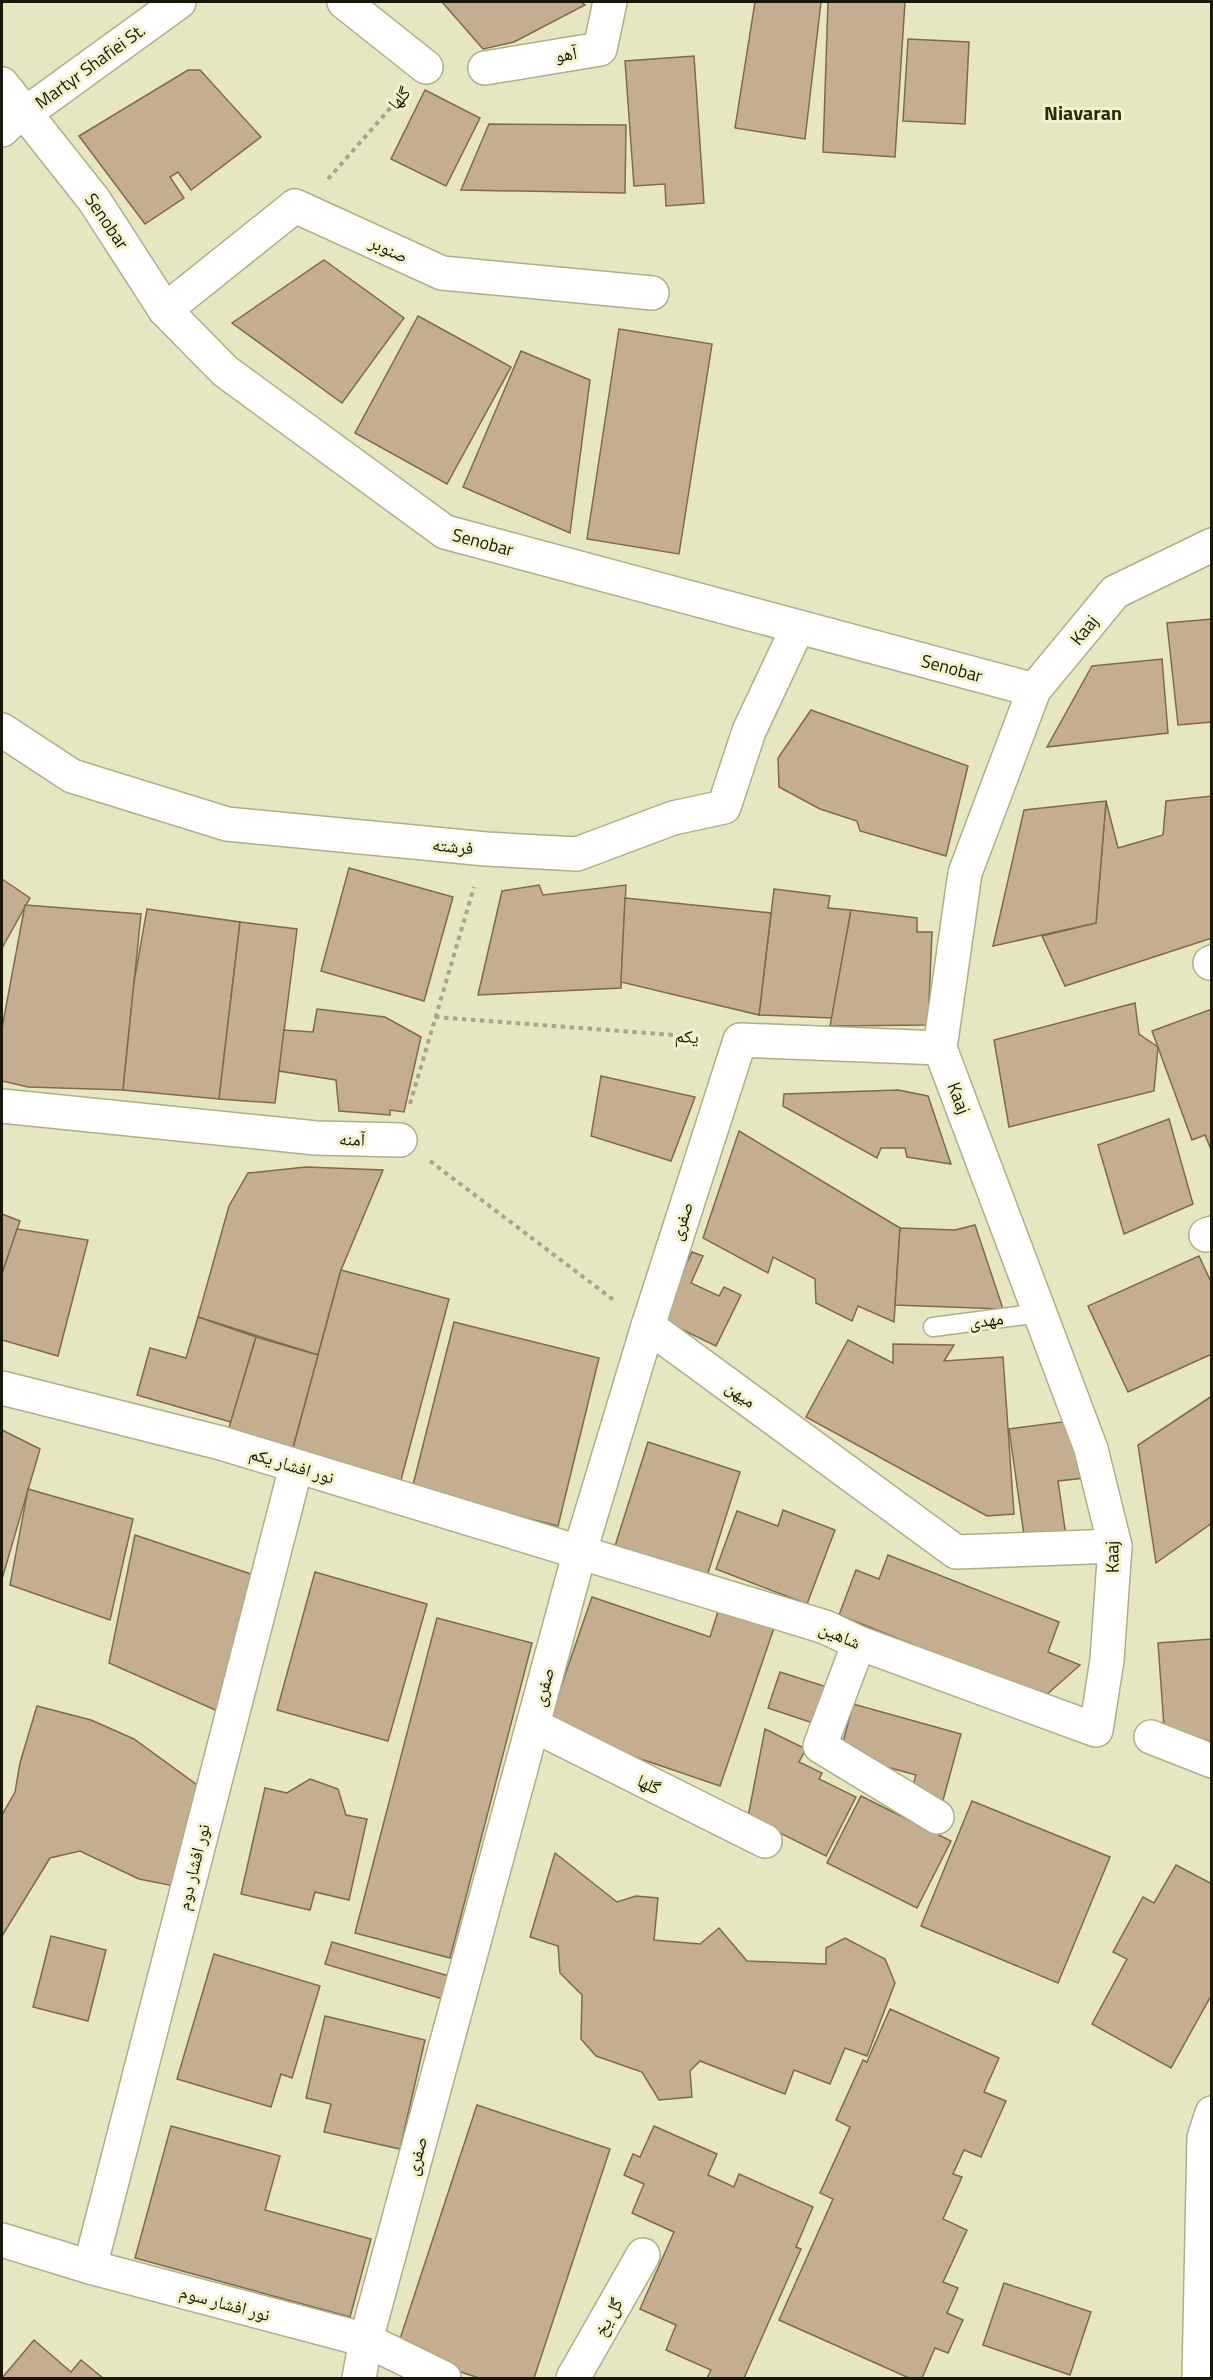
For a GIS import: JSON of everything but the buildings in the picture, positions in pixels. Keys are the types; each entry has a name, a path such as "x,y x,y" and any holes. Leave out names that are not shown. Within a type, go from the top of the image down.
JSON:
{"street":[{"name":"Martyr Shafiei St.","path":"12,120 30,110 179,2"},
{"path":"344,2 426,67"},
{"name":"آهو","path":"485,68 600,49 610,2"},
{"name":"Senobar","path":"2,84 12,120 94,200 165,310 225,370 445,532 1034,690"},
{"path":"165,310 295,206 302,208"},
{"name":"صنوبر","path":"302,208 442,273 652,293"},
{"name":"Kaaj","path":"1096,1730 1107,1660 1115,1546 1091,1449 940,1048 964,873 1034,690 1115,592 1212,545"},
{"name":"فرشته","path":"2,730 72,776 227,824 486,849 577,854 673,818 724,807 750,731 798,627"},
{"path":"740,1040 940,1048"},
{"name":"صفری","path":"359,2379 366,2340 580,1551 648,1326 740,1040"},
{"name":"آمنه","path":"2,1106 316,1138 400,1140"},
{"name":"میهن","path":"648,1326 956,1552 1115,1546"},
{"name":"نور افشار یکم","path":"2,1388 221,1443 580,1551"},
{"name":"نور افشار دوم","path":"90,2267 296,1467"},
{"name":"شاهین","path":"580,1551 825,1627 859,1643 1096,1730"},
{"path":"859,1643 820,1746 936,1818"},
{"name":"گلها","path":"533,1725 765,1841"},
{"path":"1151,1737 1212,1761"},
{"path":"1199,2379 1204,2138 1212,2113"},
{"name":"نور افشار سوم","path":"2,2240 90,2267 366,2340 444,2379"},
{"name":"گل یخ","path":"573,2379 643,2255"}],"lane":[{"name":"مهدی","path":"933,1327 1040,1313"}],"path":[{"name":"گلها","path":"302,208 426,67"},
{"path":"486,849 400,1140 648,1326"},
{"name":"یکم","path":"435,1017 740,1040"}],"district":[{"name":"Niavaran","path":"1083,112"}]}
